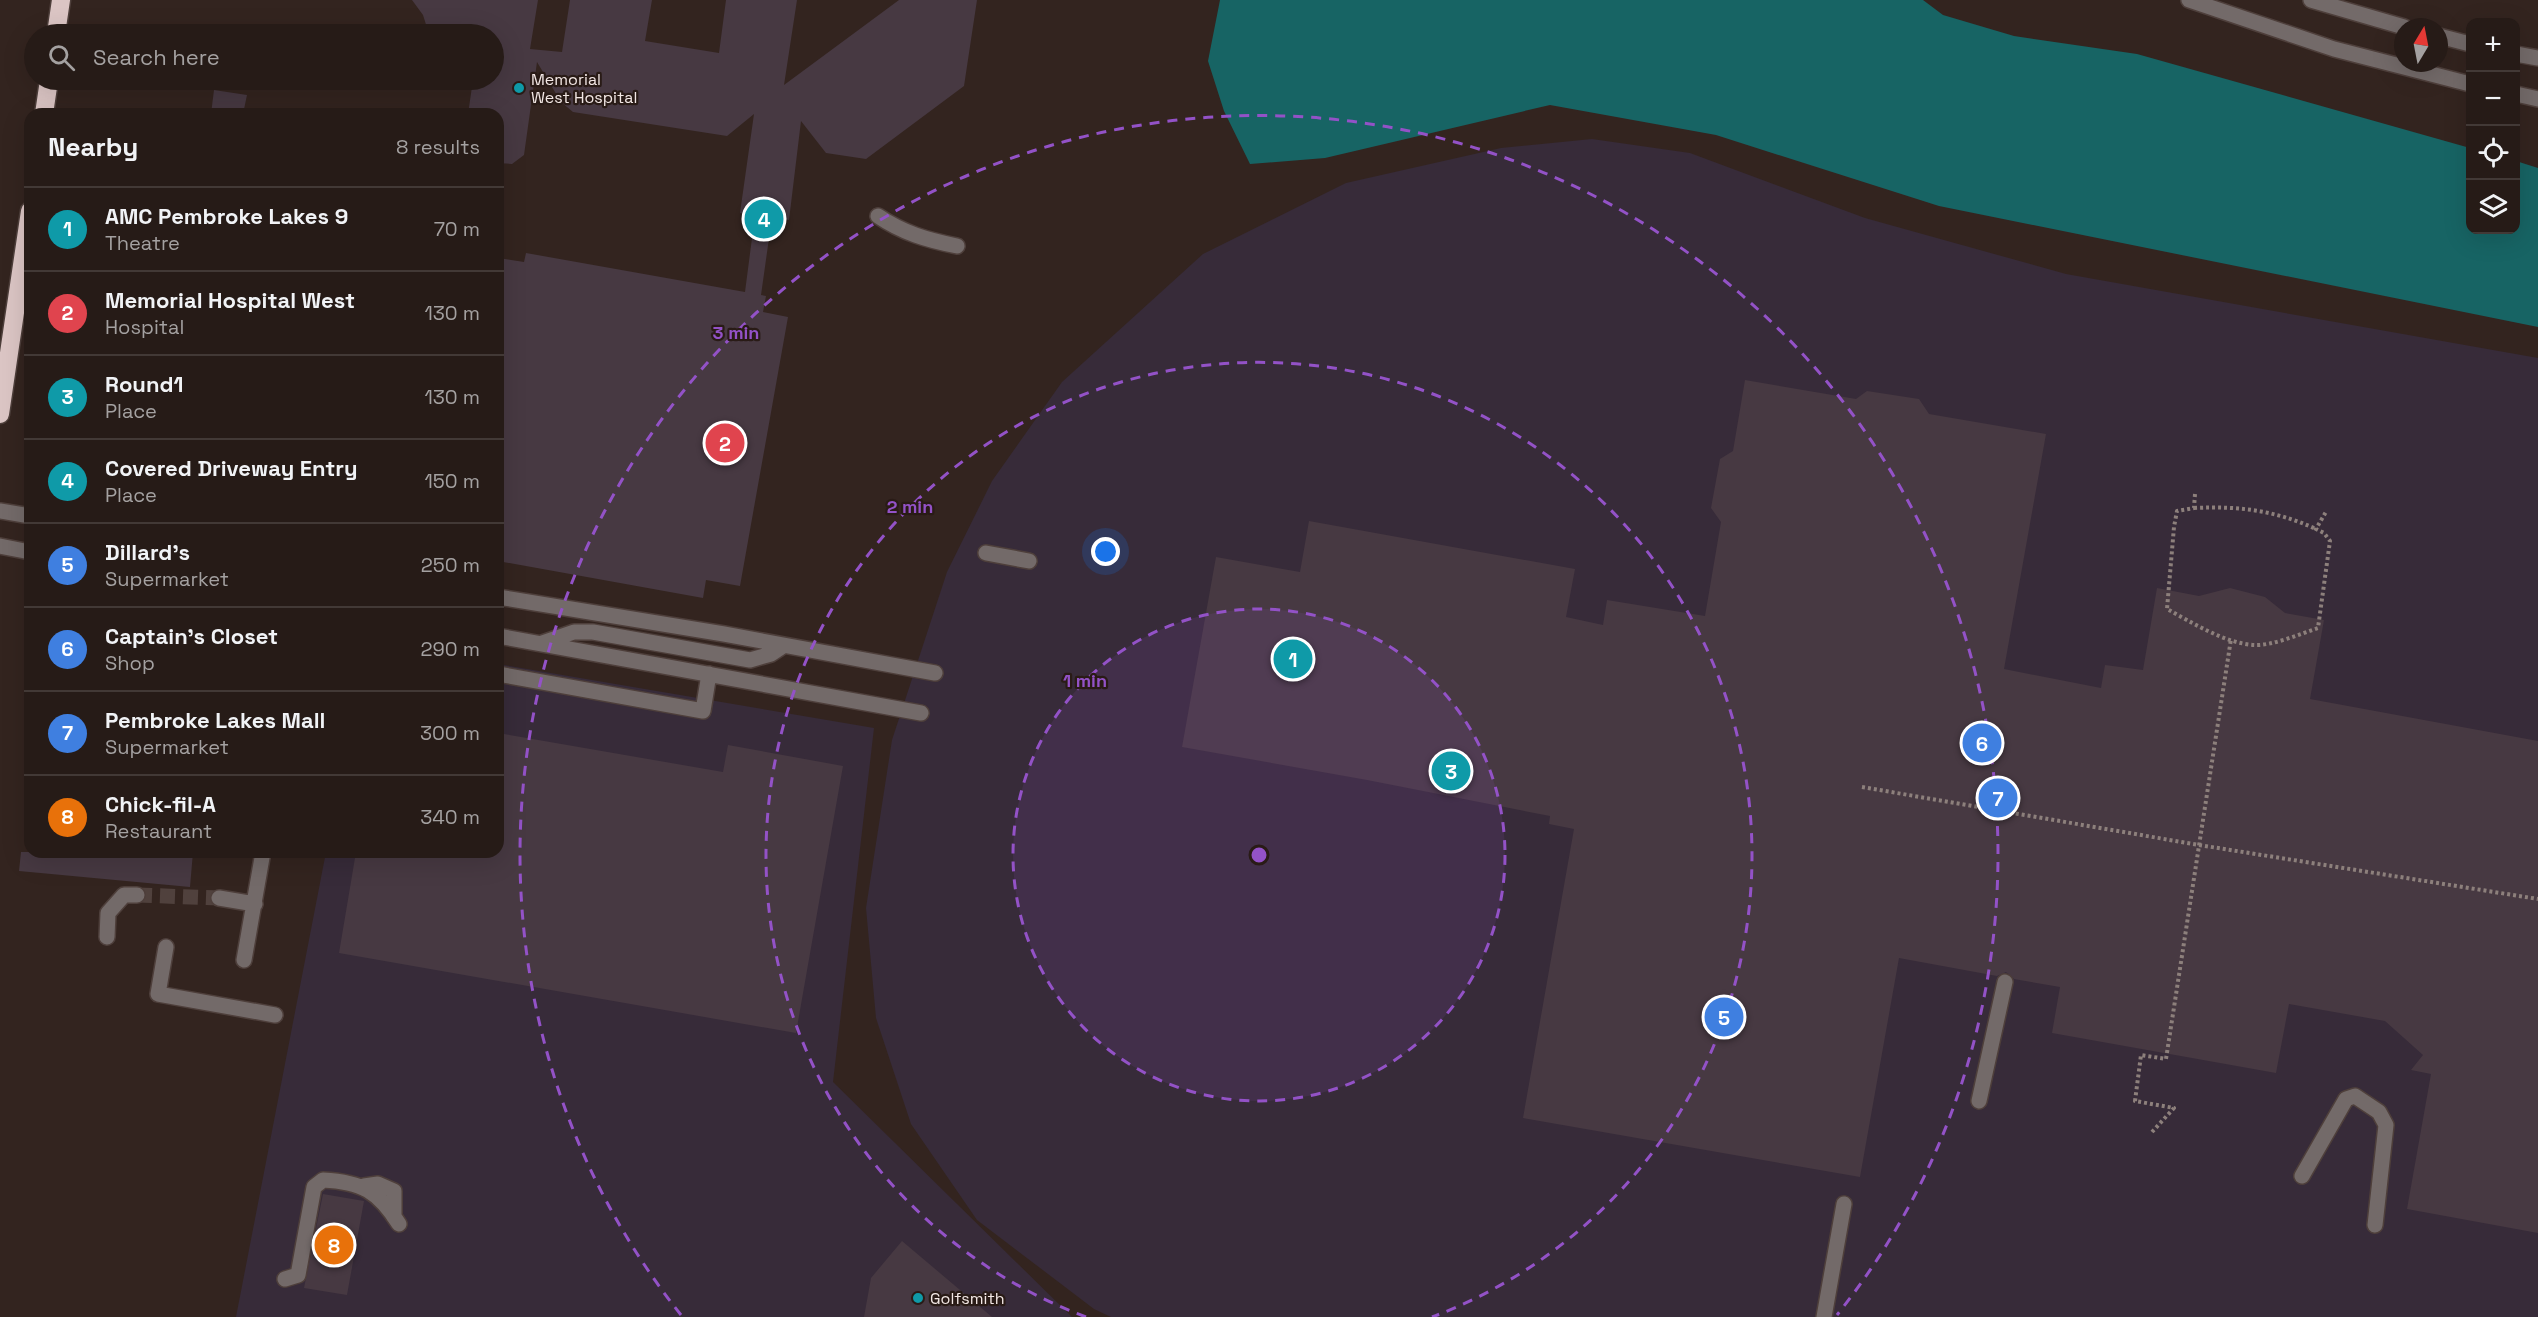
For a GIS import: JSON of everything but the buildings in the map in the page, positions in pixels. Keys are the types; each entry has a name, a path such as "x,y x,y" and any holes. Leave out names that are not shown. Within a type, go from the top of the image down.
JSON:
{"highway":[{"path":"57,24 61,0"},
{"path":"45,108 48,90"},
{"path":"0,414 24,252"}],"street":[{"path":"2189,0 2334,49 2466,83"},
{"path":"2311,0 2394,24"},
{"path":"2448,38 2466,43"},
{"path":"2520,55 2538,58"},
{"path":"2520,95 2538,99"},
{"path":"878,216 897,229 921,238 957,246"},
{"path":"0,511 24,515"},
{"path":"0,546 24,551"},
{"path":"986,553 1029,561"},
{"path":"504,598 724,634 935,673"},
{"path":"540,644 574,632 593,632 750,660 771,654 783,646"},
{"path":"709,652 717,648 724,634"},
{"path":"504,637 921,713"},
{"path":"504,675 702,711 709,674"},
{"path":"244,960 262,858"},
{"path":"107,937 108,913 124,895 137,895"},
{"path":"219,897 255,904"},
{"path":"166,947 158,994 275,1016"},
{"path":"1979,1101 2005,982"},
{"path":"2302,1176 2346,1099 2355,1096 2379,1112 2386,1125 2375,1225"},
{"path":"285,1279 298,1275 314,1187 323,1180 364,1186 389,1208 397,1221"},
{"path":"1824,1317 1844,1204"}],"path":[{"path":"2193,508 2195,494"},
{"path":"2232,506 2243,508 2278,515 2324,533 2330,541 2318,628 2292,637 2255,645 2231,639 2195,624 2168,609 2177,512 2193,508 2232,506"},
{"path":"2316,529 2327,510"},
{"path":"2152,1132 2174,1108 2135,1101 2141,1054 2166,1059 2231,639"},
{"path":"1862,787 2199,845 2538,899"}],"shaded area":[{"path":"1592,139 1690,153 1865,218 2066,274 2538,358 2538,1317 1111,1317 1094,1309 977,1220 911,1124 876,1018 866,908 892,740 947,572 992,481 1062,382 1203,254 1346,183 1501,148"},
{"path":"504,665 874,728 833,1082 1072,1317 236,1317 325,858 504,858"}],"water":[{"path":"1220,0 1923,0 1943,15 2014,36 2137,54 2466,147 2466,234 2520,234 2520,162 2538,168 2538,327 1939,206 1716,135 1550,105 1325,158 1250,164 1224,111 1208,61"}],"tunnel":[{"path":"137,895 219,898"}],"place":[{"name":"Memorial West Hospital","path":"519,88"},
{"name":"Covered Driveway Entry","path":"764,219"},
{"name":"Memorial Hospital West","path":"725,443"},
{"name":"AMC Pembroke Lakes 9","path":"1293,659"},
{"name":"Captain's Closet","path":"1982,743"},
{"name":"Round1","path":"1451,771"},
{"name":"Pembroke Lakes Mall","path":"1998,798"},
{"name":"Dillard's","path":"1724,1017"},
{"name":"Chick-fil-A","path":"334,1245"},
{"name":"Golfsmith","path":"918,1298"}]}
